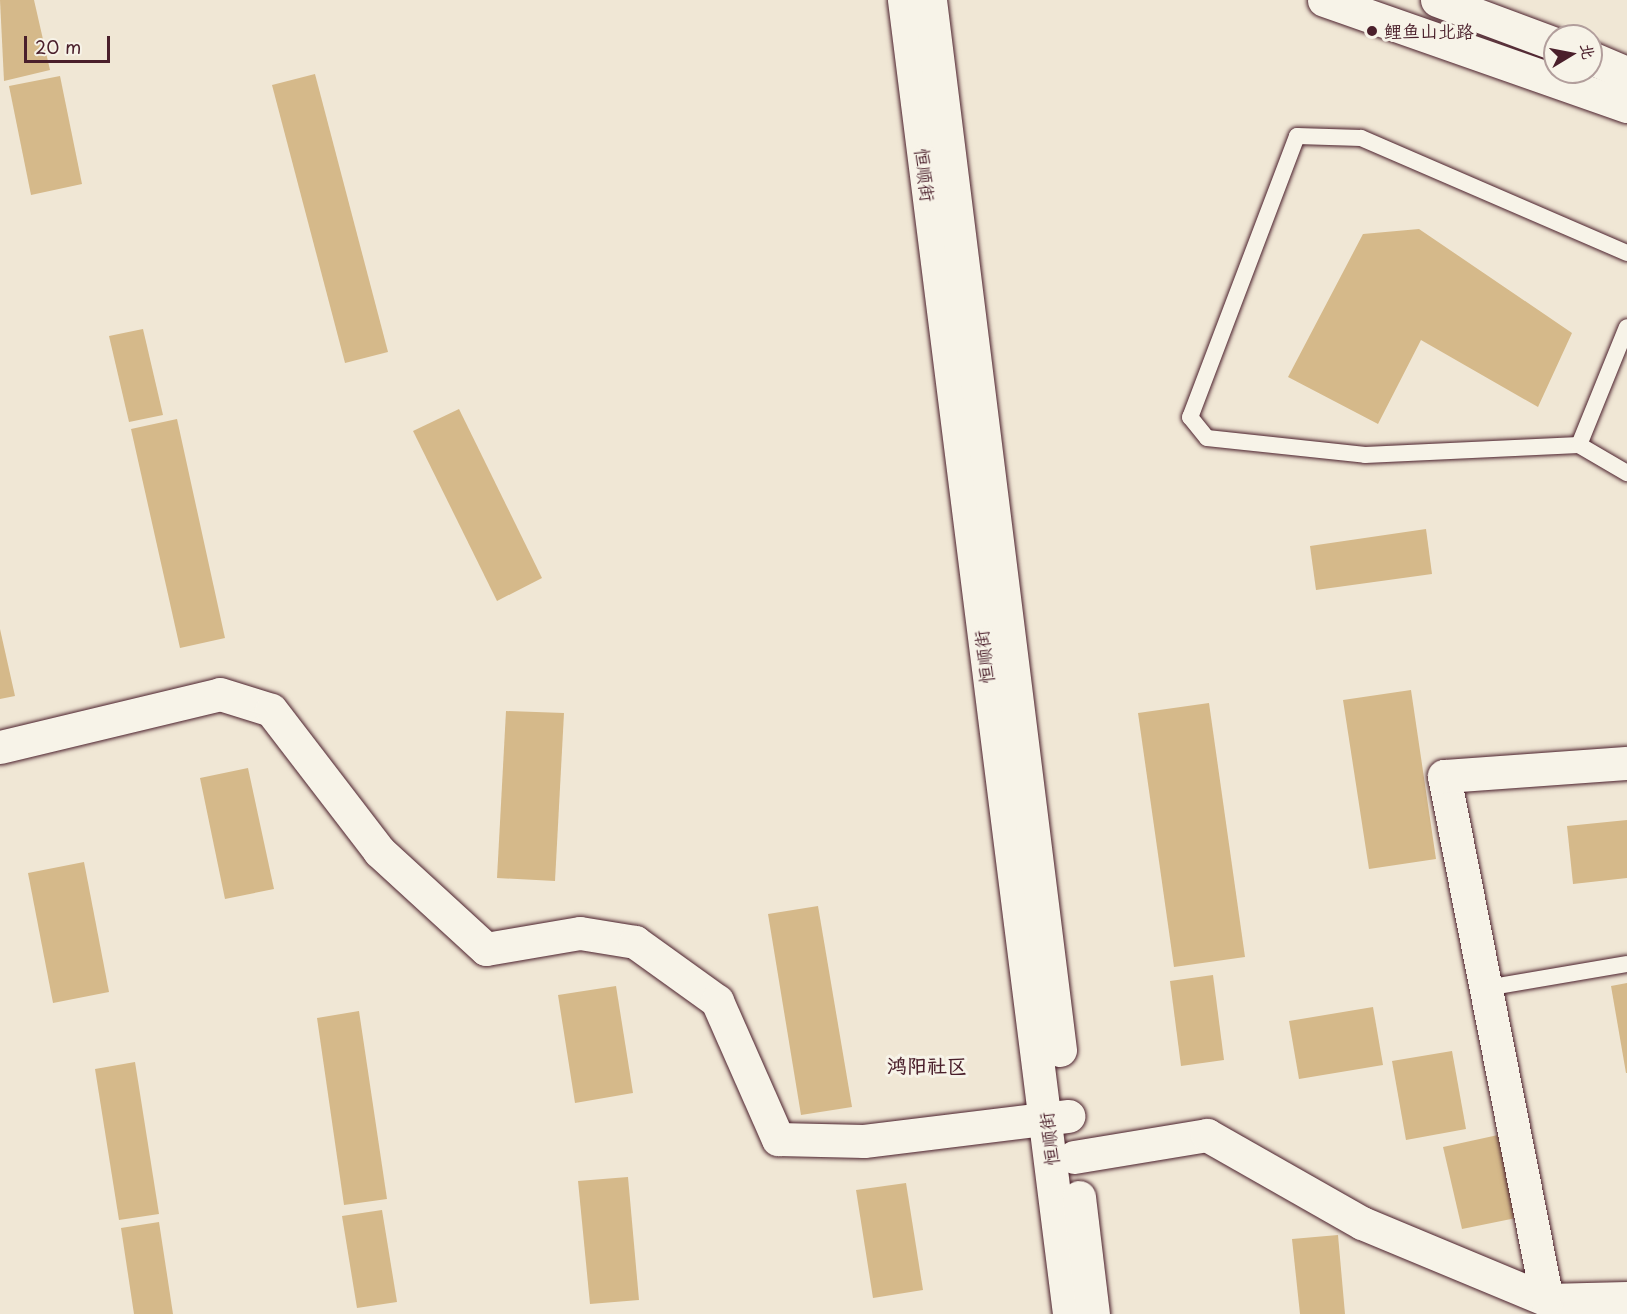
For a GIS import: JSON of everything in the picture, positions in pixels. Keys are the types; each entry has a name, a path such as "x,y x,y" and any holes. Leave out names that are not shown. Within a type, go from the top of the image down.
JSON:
{"street":[{"name":"恒顺街","path":"904,0 997,770 1058,1117 1074,1157 1093,1314"},
{"name":"恒顺街","path":"930,0 1058,1117 1069,1314"},
{"path":"1324,0 1627,106"},
{"path":"1437,0 1543,40"},
{"path":"1603,63 1627,74"},
{"path":"0,747 220,694 271,710 379,851 486,949 580,933 635,942 717,1001 778,1139 864,1141 1058,1117"},
{"path":"1547,1300 1444,776 1627,763"},
{"path":"1074,1157 1207,1135 1362,1223 1547,1300 1627,1298"}],"lane":[{"path":"1627,253 1361,138 1297,136 1191,417 1207,438 1365,455 1579,445 1627,473"},
{"path":"1579,445 1627,327"},
{"path":"1486,988 1627,964"}],"building":[{"path":"0,0 34,0 50,70 4,81"},
{"path":"315,74 388,352 345,363 272,85"},
{"path":"60,76 82,184 31,195 9,86"},
{"path":"1419,229 1572,333 1538,407 1421,340 1378,424 1288,377 1363,234"},
{"path":"143,329 163,415 129,422 109,336"},
{"path":"459,409 542,578 497,601 413,431"},
{"path":"177,419 225,638 180,648 131,429"},
{"path":"1426,529 1432,574 1316,590 1310,546"},
{"path":"0,629 15,696 0,699"},
{"path":"1411,690 1436,859 1369,869 1343,700"},
{"path":"1209,703 1245,957 1174,967 1138,713"},
{"path":"506,711 564,713 555,881 497,878"},
{"path":"248,768 274,889 225,899 200,778"},
{"path":"1627,820 1627,878 1573,884 1567,826"},
{"path":"84,862 109,992 53,1003 28,873"},
{"path":"818,906 852,1107 801,1115 768,914"},
{"path":"1213,975 1224,1060 1181,1066 1170,981"},
{"path":"1627,983 1627,1073 1626,1073 1611,986"},
{"path":"616,986 633,1093 575,1103 558,995"},
{"path":"1373,1007 1383,1065 1299,1079 1289,1021"},
{"path":"359,1011 387,1199 344,1205 317,1018"},
{"path":"1452,1051 1466,1129 1406,1140 1392,1061"},
{"path":"135,1062 159,1214 119,1220 95,1069"},
{"path":"1498,1135 1516,1218 1462,1229 1443,1147"},
{"path":"628,1177 639,1300 590,1304 578,1181"},
{"path":"906,1183 923,1290 873,1298 856,1190"},
{"path":"382,1210 397,1302 357,1308 342,1216"},
{"path":"159,1222 173,1314 134,1314 121,1228"},
{"path":"1338,1235 1345,1314 1300,1314 1292,1239"}],"place":[{"name":"鲤鱼山北路","path":"1372,31"}],"district":[{"name":"鸿阳社区","path":"927,1065"}]}
